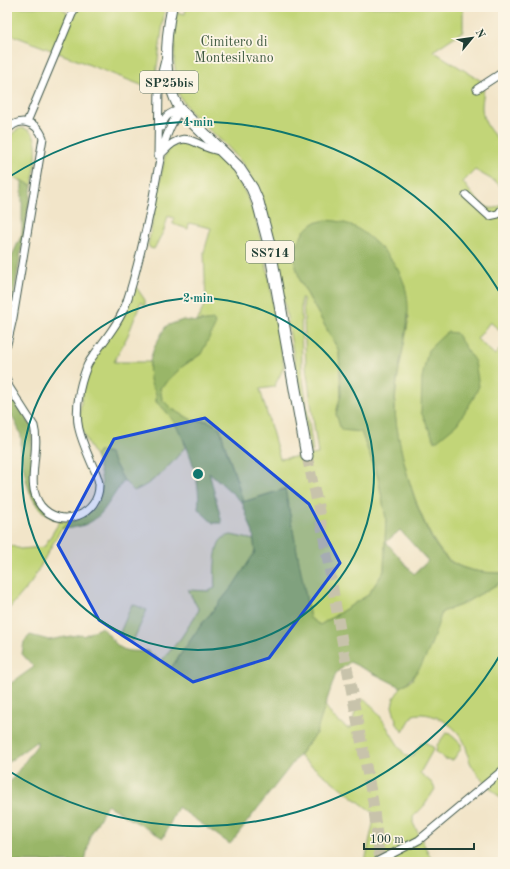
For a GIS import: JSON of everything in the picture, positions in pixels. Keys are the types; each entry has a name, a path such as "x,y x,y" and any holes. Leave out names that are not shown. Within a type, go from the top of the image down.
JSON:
{"highway":[{"name":"SS714","path":"180,110 238,167 248,182 261,210 307,456"}],"main road":[{"name":"SP25bis","path":"172,7 166,52 169,85 180,110"}],"street":[{"path":"27,122 75,7"},
{"name":"SP25bis","path":"158,167 159,84 166,52"},
{"path":"477,89 503,72"},
{"name":"SP25bis","path":"158,143 165,117 180,110"},
{"name":"SP25bis","path":"7,380 9,387 34,426 37,443 34,483 37,498 40,504 54,516 64,518 80,516 92,506 97,498 99,483 78,431 76,413 79,393 88,364 117,323 127,302 167,132 180,110"},
{"path":"7,131 16,124 27,122 35,125 41,132 43,145 7,344"},
{"path":"162,152 173,143 184,139 194,141 212,150 221,150"},
{"path":"466,194 489,216 498,214 503,208"},
{"path":"376,862 419,840 503,770"}],"highlighted area":[{"path":"205,418 309,504 340,563 269,658 193,682 99,620 58,545 114,439"}],"green space":[{"path":"7,7 61,7 72,17 78,7 165,7 154,90 7,33"},
{"name":"Cimitero di Montesilvano","path":"186,7 463,7 463,31 433,51 483,82 484,89 482,108 484,118 491,132 503,142 503,189 496,182 475,170 463,182 476,198 486,207 497,207 503,203 503,333 490,322 477,339 495,355 503,346 503,573 473,570 452,562 446,557 427,529 419,509 399,444 395,409 398,374 409,316 300,281 339,351 341,394 336,414 361,431 378,477 386,518 384,571 368,595 320,625 309,618 285,489 242,502 238,483 220,428 208,421 194,421 172,409 162,399 160,388 183,366 201,354 202,320 197,322 206,301 204,252 211,228 189,223 188,229 173,224 174,218 168,216 164,230 154,249 150,248 148,245 165,155 169,148 184,141 206,151 223,163 236,177 246,194 253,212 264,253 284,367 274,387 260,389 280,459 318,454 306,366 303,298 301,298 302,372 313,451 311,453 270,222 262,198 244,165 228,147 190,112 179,95 174,62 176,12 185,14"},
{"path":"22,128 29,131 34,136 36,143 36,161 32,186 7,174 6,154 8,141 11,135"},
{"path":"22,180 32,186 7,336 7,267 22,234"},
{"path":"326,220 341,222 360,230 378,245 395,265 404,285 408,304 407,324 396,387 395,410 400,445 405,466 419,510 427,530 436,546 446,558 458,566 480,572 503,573 503,581 461,605 442,612 427,654 417,672 401,687 350,662 336,673 316,733 230,844 178,807 163,838 107,805 90,836 85,862 7,862 7,786 37,745 37,741 7,763 7,686 34,667 22,654 24,642 30,635 49,640 82,634 83,636 102,627 116,644 124,650 147,651 171,668 201,625 233,586 255,552 253,533 242,502 209,472 222,523 213,523 198,509 199,496 194,466 182,436 174,422 165,410 156,402 156,394 150,379 149,371 151,357 166,326 183,320 197,322 214,320 215,326 201,354 183,366 160,388 162,399 172,409 194,421 208,421 220,428 243,502 285,489 310,618 320,625 368,595 384,571 386,518 378,477 361,432 341,430 336,414 341,394 339,351 300,281 295,263 297,245 304,231 314,223","holes":["400,530 428,561 414,574 386,542"]},
{"path":"134,284 145,300 145,306 141,302 128,335 114,362 150,362 150,379 157,394 156,402 179,428 185,447 175,460 162,472 141,488 134,491 124,481 109,453 98,452 95,457 82,430 80,409 83,391 97,353"},
{"path":"447,332 456,333 475,362 479,386 473,399 457,424 435,442 421,412 422,378 428,350"},
{"path":"7,387 32,427 32,484 47,513 60,521 50,517 41,510 30,493 24,472 20,433 10,413 7,414"},
{"path":"102,451 109,453 124,481 100,515 85,525 75,528 61,529 90,512 96,505 102,483 101,474 95,457 98,452"},
{"path":"60,521 70,521 61,529 31,583 7,611 7,544 20,549 44,547"},
{"path":"231,535 254,540 255,552 233,587 201,625 171,668 162,660 181,638 199,610 188,590 209,591 215,588 217,548 222,539"},
{"path":"503,581 503,801 475,771 469,760 464,742 455,730 443,720 420,714 413,715 403,732 397,724 392,706 394,698 401,687 412,680 442,612 461,605"},
{"path":"132,604 147,610 133,641 119,635"},
{"path":"362,699 368,703 380,716 406,756 412,757 421,744 425,742 434,748 420,773 432,783 435,789 424,806 413,817 413,823 433,862 365,862 375,814 299,756 316,733 325,705 332,716 347,728 351,728 354,724 355,711"},
{"path":"446,733 450,734 461,744 461,749 453,760 445,759 436,752 437,745"}],"tunnel":[{"path":"307,456 319,511 373,802 380,862"}]}
